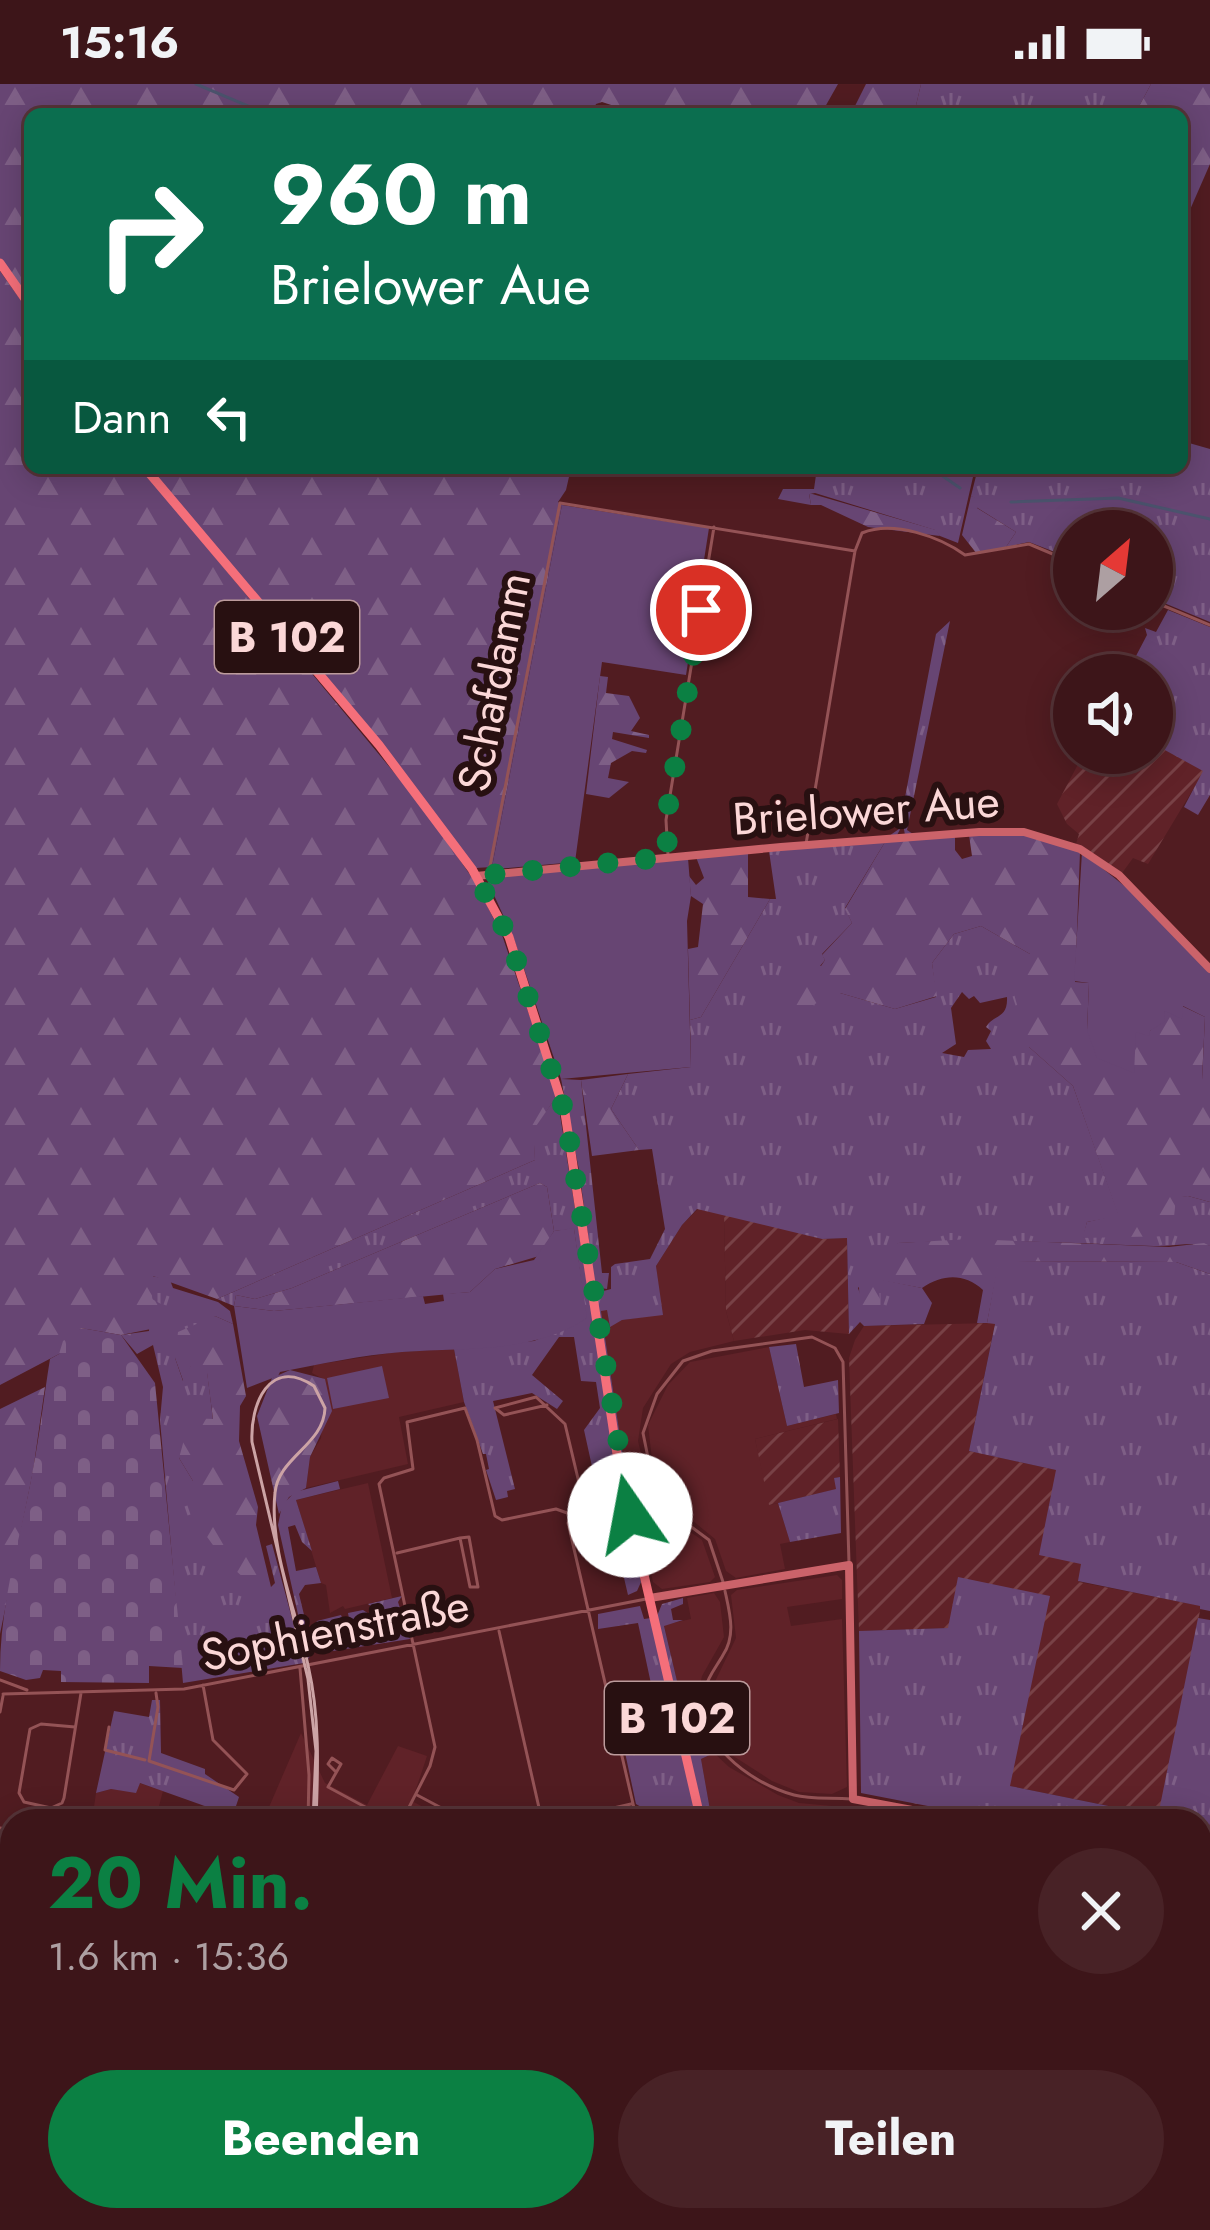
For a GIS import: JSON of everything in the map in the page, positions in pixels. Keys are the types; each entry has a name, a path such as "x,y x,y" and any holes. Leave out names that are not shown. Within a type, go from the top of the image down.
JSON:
{"main road":[{"path":"0,262 24,297"},
{"name":"B 102","path":"150,474 482,874 509,937 565,1113 619,1467 698,1809"}],"street":[{"name":"Schafdamm","path":"482,874 560,503 715,525"},
{"path":"668,857 666,820 715,525 855,551"},
{"path":"806,845 855,551 865,530 934,537 962,555 1029,544 1053,554"},
{"path":"1173,610 1210,625"},
{"name":"Brielower Aue","path":"482,874 993,831 1050,837 1082,850 1119,874 1210,970"},
{"path":"853,1799 844,1377 838,1353 824,1340 804,1337 687,1358 672,1371 647,1412 643,1432 655,1492 670,1511 709,1540 724,1586 731,1633 704,1696 706,1718 717,1746 738,1765 794,1796 853,1799 907,1809"},
{"path":"547,1405 504,1415 495,1408 531,1396 547,1405 565,1424 580,1487 568,1523 634,1809"},
{"path":"408,1809 435,1747 379,1484 413,1469 407,1422 465,1408 495,1516 505,1520 556,1509 570,1514"},
{"path":"395,1554 460,1538 469,1537 478,1587 470,1587 460,1538"},
{"path":"650,1598 849,1565"},
{"name":"Sophienstraße","path":"2,1693 155,1691 203,1685 650,1598"},
{"path":"498,1629 539,1809"},
{"path":"300,1666 308,1809"},
{"name":"Sophienstraße","path":"0,1680 28,1691"},
{"path":"109,1727 106,1750 230,1791 246,1777 213,1740 203,1685"},
{"path":"149,1761 158,1707 155,1691"},
{"path":"75,1727 40,1724 30,1729 19,1793 24,1802 51,1808 62,1803 81,1692"},
{"path":"0,1712 2,1693"},
{"path":"335,1771 328,1787 369,1809"},
{"path":"416,1794 444,1809"},
{"path":"610,1809 633,1804"}],"shaded area":[{"path":"1173,754 1204,771 1148,864 1133,858 1122,873 1076,844 1079,834 1067,824 1057,804 1073,774 1173,774"},
{"path":"698,1209 724,1213 726,1311 734,1341 690,1352 671,1364 643,1408 638,1441 652,1498 667,1516 702,1540 715,1577 710,1582 662,1589 653,1582 625,1469 601,1310 607,1309 610,1326 662,1314 656,1266"},
{"path":"724,1213 822,1239 847,1238 849,1334 805,1330 734,1341 726,1311"},
{"path":"995,1323 969,1451 1056,1470 1082,1564 1079,1582 1201,1606 1160,1809 1124,1809 1010,1786 948,1628 859,1631 849,1358 864,1326"},
{"path":"769,1347 787,1426 836,1414 837,1419 755,1439 770,1505 778,1503 790,1542 780,1544 785,1569 736,1578 726,1571 715,1539 665,1498 653,1468 648,1425 668,1385 690,1362"},
{"path":"454,1349 464,1402 399,1417 408,1464 306,1488 310,1457 321,1438 325,1380 312,1373 314,1365"},
{"path":"838,1419 837,1489 769,1505 755,1439"},
{"path":"368,1483 392,1598 343,1606 330,1613 326,1585 321,1583 296,1500"},
{"path":"837,1575 842,1580 842,1599 787,1607 791,1626 842,1619 847,1787 832,1794 799,1792 727,1752 713,1727 709,1694 736,1638 731,1595 737,1590"},
{"path":"714,1593 720,1602 724,1637 702,1676 698,1695 681,1699 664,1625 691,1619 687,1598"},
{"path":"301,1733 325,1783 367,1805 398,1746 427,1756 412,1801 427,1809 268,1809"},
{"path":"714,1753 729,1767 799,1803 865,1809 710,1809 701,1759"},
{"path":"139,1783 163,1791 158,1809 94,1809 96,1793 111,1789 135,1792"}],"green space":[{"path":"0,84 838,84 824,108 620,108 602,102 594,108 24,108 24,292 0,258"},
{"path":"866,84 921,84 915,108 854,108"},
{"path":"921,84 1151,84 1138,108 915,108"},
{"path":"1151,84 1210,84 1210,164 1188,214 1188,108 1138,108"},
{"path":"0,271 24,305 24,474 146,474 426,811 475,882 502,935 557,1096 534,1129 535,1160 217,1299 153,1276 152,1299 164,1313 156,1328 121,1335 81,1328 59,1354 0,1385"},
{"path":"1188,443 1210,449 1210,622 1173,607 1173,510 1053,510 1053,551 1029,542 1006,547 1016,532 976,507 977,499 971,496 976,474 1188,474"},
{"path":"155,474 570,474 558,502 562,505 492,867 475,868"},
{"path":"816,474 974,474 958,543 935,530 815,493 809,494 811,505 778,499 783,489 814,489"},
{"path":"809,493 936,530 940,536 868,527 821,505 811,505"},
{"path":"971,496 977,498 977,508 1016,532 1006,547 977,554 962,535"},
{"path":"562,505 709,528 686,675 602,662 575,862 496,869 492,867"},
{"path":"1173,612 1210,627 1210,795 1198,815 1184,807 1203,771 1173,755 1173,654 1137,654 1146,630 1173,630"},
{"path":"950,621 907,830 913,834 905,835 903,824 897,835 889,836 899,829 936,634"},
{"path":"600,676 608,677 606,693 629,696 640,718 631,731 649,735 613,732 612,739 647,750 632,751 611,763 608,778 629,782 609,798 586,794"},
{"path":"1025,834 1080,852 1075,982 1089,983 1087,1030 1150,1031 1165,1011 1182,1006 1205,1017 1202,1079 1210,1080 1210,1202 1176,1198 1172,1236 1082,1238 1087,1222 1118,1215 1073,1086 1029,1047 1012,987 1030,954 981,926 954,934 932,963 937,996 895,1009 840,993 787,1016 783,997 813,964 821,966 822,955 852,923 845,909 885,842 955,836 955,850 962,859 972,856 969,835"},
{"path":"885,842 845,908 852,923 822,954 825,960 820,966 840,993 895,1009 936,997 932,963 954,934 981,926 1030,954 1029,1047 1073,1086 1119,1216 1087,1222 1083,1238 1175,1197 1188,1196 1210,1202 1210,1246 898,1243 858,1288 862,1300 878,1279 922,1288 932,1303 924,1324 864,1326 860,1322 849,1334 847,1238 822,1239 697,1209 656,1266 663,1315 622,1320 610,1327 607,1310 601,1311 625,1469 650,1581 620,1458 596,1293 611,1289 615,1264 650,1259 665,1229 652,1149 639,1150 611,1109 628,1074 691,1067 690,1020 701,1017 770,899 776,899 769,851","holes":["962,992 969,999 974,996 980,1003 1007,997 1003,1013 986,1027 991,1031 986,1041 991,1049 968,1050 964,1057 942,1053 956,1044 951,1008"]},
{"path":"1082,852 1142,900 1210,973 1210,1080 1202,1080 1205,1017 1183,1006 1182,1019 1165,1011 1164,1022 1149,1036 1136,1032 1134,1073 1097,1058 1087,1030 1089,983 1074,981"},
{"path":"748,853 748,897 770,899 701,1017 690,1020 688,949 698,947 703,904 691,896 689,876 696,885 704,878 696,857"},
{"path":"688,858 691,1067 561,1079 490,877"},
{"path":"628,1074 611,1109 639,1150 592,1156 581,1080"},
{"path":"561,1079 581,1080 602,1273 609,1273 607,1289 595,1287"},
{"path":"557,1096 617,1470 641,1582 628,1595 617,1548 580,1554 572,1526 584,1477 591,1506 600,1503 584,1430 600,1408 596,1382 581,1381 574,1337 559,1337 532,1375 563,1401 557,1409 532,1393 493,1401 515,1489 507,1491 508,1497 496,1500 486,1454 464,1402 454,1349 534,1341 586,1318 574,1229 554,1231 547,1187 540,1183 292,1288 255,1299 236,1295 234,1306 217,1299 535,1160 533,1129"},
{"path":"540,1183 547,1187 554,1231 539,1256 495,1269 470,1292 274,1311 234,1306 236,1295 255,1299 292,1288"},
{"path":"574,1228 587,1318 566,1330 498,1347 341,1360 280,1372 247,1388 234,1306 274,1311 423,1296 425,1304 444,1301 443,1294 470,1292 495,1269 534,1260 554,1231"},
{"path":"970,1239 1169,1247 1204,1243 1210,1246 1210,1274 1176,1262 999,1261 987,1323 977,1323 983,1290 953,1277 922,1288 879,1280 880,1309 860,1322 858,1251 898,1243"},
{"path":"998,1261 1176,1262 1210,1274 1210,1611 1078,1581 1081,1564 1039,1555 1056,1470 969,1451 995,1324 987,1323"},
{"path":"152,1276 170,1280 173,1288 218,1302 230,1311 233,1324 215,1316 175,1358 183,1381 191,1365 207,1371 213,1420 179,1458 193,1481 193,1516 271,1587 275,1583 266,1546 272,1544 304,1663 183,1683 160,1420 163,1387 153,1345 137,1354 121,1335 149,1331"},
{"path":"215,1316 233,1324 246,1396 240,1406 239,1441 258,1507 256,1525 271,1587 245,1579 223,1559 192,1516 193,1481 179,1458 190,1418 213,1419 207,1373 198,1383 191,1366 184,1383 175,1358 178,1332"},
{"path":"81,1328 121,1335 155,1383 183,1668 149,1666 149,1683 61,1682 61,1671 43,1670 40,1678 26,1680 0,1671 7,1594 50,1359"},
{"path":"796,1344 804,1387 838,1380 839,1413 787,1426 769,1347"},
{"path":"382,1366 389,1398 333,1409 327,1378"},
{"path":"290,1370 325,1379 332,1411 310,1457 306,1488 289,1497 279,1514 257,1416 272,1378"},
{"path":"45,1387 33,1471 0,1634 0,1409"},
{"path":"840,1477 841,1533 790,1542 778,1503 836,1489 834,1478"},
{"path":"338,1481 340,1489 296,1500 312,1551 295,1525 288,1527 296,1571 316,1567 321,1583 305,1585 299,1594 313,1652 308,1659 278,1525 282,1505 295,1492"},
{"path":"958,1577 1050,1596 1010,1786 1123,1809 943,1809 861,1793 859,1631 948,1628"},
{"path":"402,1596 398,1602 410,1639 320,1653 317,1621 341,1615 340,1632 352,1635 348,1613 363,1610 379,1629 386,1617 368,1604"},
{"path":"683,1598 683,1604 671,1609 673,1620 683,1620 664,1626 681,1698 698,1695 701,1723 714,1753 701,1759 710,1809 702,1809 657,1616 662,1604"},
{"path":"640,1606 644,1619 651,1618 694,1809 644,1809 636,1804 623,1743 656,1735 651,1712 656,1707 638,1623 598,1629 598,1614"},
{"path":"1198,1618 1210,1620 1210,1809 1159,1809"},
{"path":"152,1700 160,1700 161,1753 205,1769 205,1774 239,1797 235,1809 213,1809 140,1783 136,1793 111,1789 96,1793 114,1711 149,1717"}],"waterway":[{"path":"196,84 253,108"},
{"path":"940,474 960,488"},
{"path":"1011,502 1118,498 1210,519"}],"tram line":[{"path":"314,1809 316,1751 308,1679 252,1442 259,1400 274,1381 285,1377 314,1386 325,1408 317,1432 278,1481 274,1514 315,1704 318,1762 316,1809"}],"route":[{"path":"630,1515 565,1113 509,937 476,876 668,857 666,820 701,610"}]}
